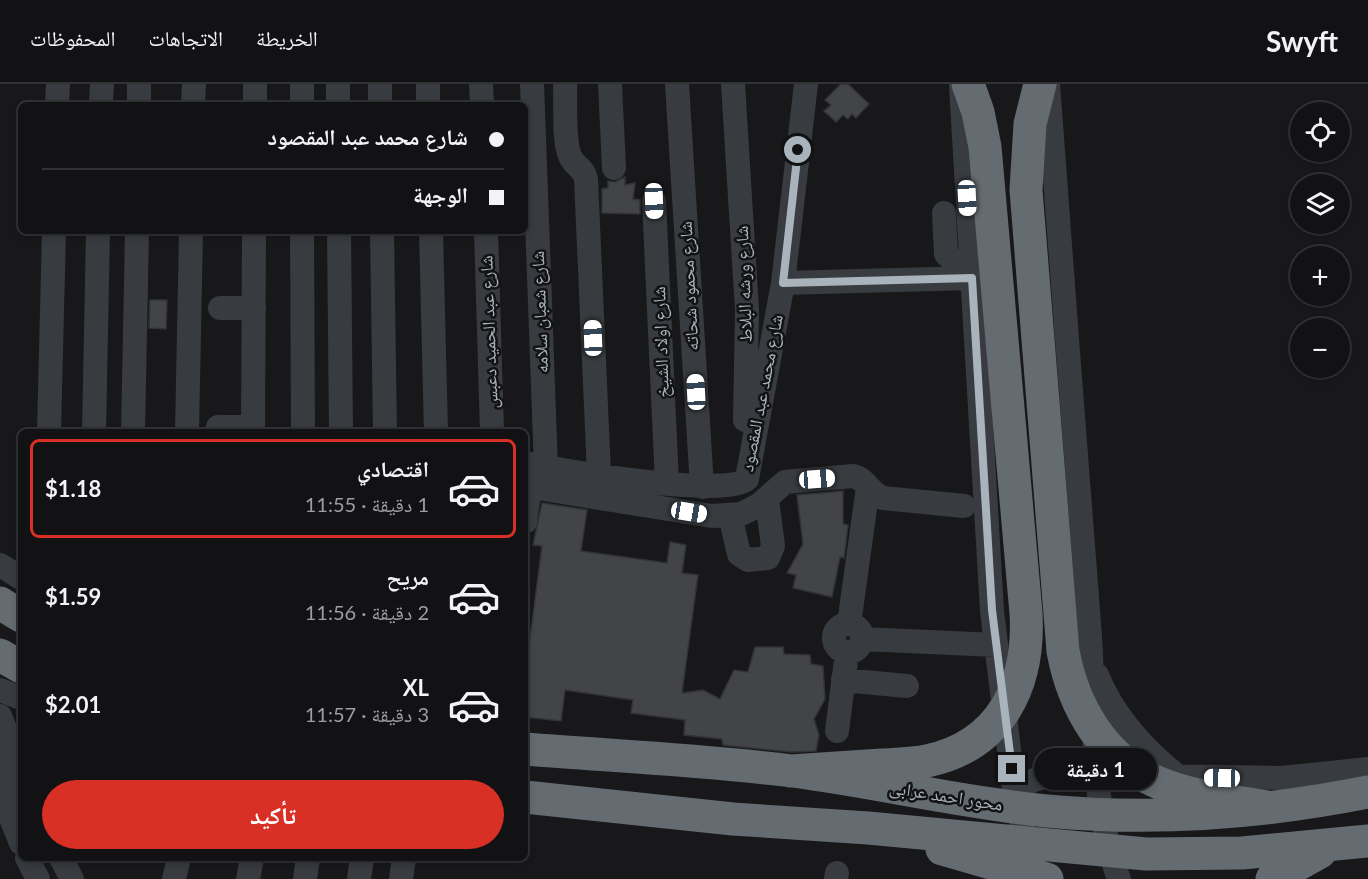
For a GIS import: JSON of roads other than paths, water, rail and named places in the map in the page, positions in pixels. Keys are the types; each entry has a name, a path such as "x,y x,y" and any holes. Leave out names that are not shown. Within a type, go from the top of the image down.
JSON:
{"highway":[{"path":"791,771 910,764 957,751 984,732 1006,708 1025,663 1026,613 985,147 978,112 968,84"},
{"path":"1040,84 1030,124 1026,190 1062,641 1072,687 1083,713 1099,736 1119,757 1141,774 1158,783 1191,793 1267,807"},
{"path":"0,603 18,614"},
{"path":"0,655 18,665"},
{"name":"محور احمد عرابى","path":"528,749 791,771 1002,806 1090,815 1179,815 1267,807 1368,792"},
{"name":"محور احمد عرابى","path":"528,797 733,819 868,828 1146,854 1242,853 1353,843"},
{"path":"868,828 1047,879"},
{"path":"1272,879 1353,843"}],"street":[{"path":"57,102 58,84"},
{"path":"101,102 102,84"},
{"path":"139,84 139,102"},
{"path":"193,102 194,84"},
{"path":"255,84 255,102"},
{"path":"302,84 302,102"},
{"path":"338,84 338,102"},
{"path":"380,84 380,102"},
{"path":"428,84 428,102"},
{"path":"481,84 482,102"},
{"name":"شارع شعبان سلامه","path":"532,84 536,465"},
{"path":"565,84 568,150 572,161 583,171 586,179 599,474"},
{"path":"610,84 614,168"},
{"name":"شارع محمود شحاته","path":"677,84 702,487"},
{"name":"شارع ورشه البلاط","path":"733,84 747,310 747,398 738,484"},
{"name":"شارع محمد عبد المقصود","path":"536,465 702,487 738,484 748,476 783,283 806,84"},
{"path":"960,84 996,645 1014,790 1035,879"},
{"path":"1048,84 1092,665 1097,773 1101,817 1119,879"},
{"name":"شارع اولاد الشيخ","path":"654,201 667,483"},
{"path":"944,213 946,254 971,272"},
{"path":"49,429 54,234"},
{"path":"94,429 99,234"},
{"path":"133,429 137,234"},
{"path":"188,429 191,234"},
{"path":"253,429 254,234"},
{"path":"302,234 303,429"},
{"path":"339,234 341,429"},
{"path":"382,234 385,429"},
{"path":"431,234 436,429"},
{"name":"شارع عبد الحميد دعبس","path":"486,234 492,429"},
{"path":"783,283 971,272"},
{"path":"220,308 254,308"},
{"path":"218,427 241,429"},
{"path":"528,487 712,516 741,513 767,499 785,482 853,476 865,481 868,488 853,638 843,680 837,731"},
{"path":"868,488 883,498 964,506"},
{"path":"730,515 739,554 748,560 768,558 773,546 767,499"},
{"path":"0,565 18,576"},
{"path":"853,638 996,645"},
{"path":"1092,665 1110,702 1134,735 1179,777"},
{"path":"843,680 907,686"},
{"path":"0,690 18,697"},
{"path":"0,716 18,762"},
{"path":"0,751 18,796"},
{"path":"1014,790 1048,774 1072,772 1179,777 1282,778 1368,769"},
{"path":"0,791 18,836"},
{"path":"29,861 38,879"},
{"path":"46,861 55,879"},
{"path":"63,861 72,879"},
{"path":"174,879 178,861"},
{"path":"248,879 251,861"},
{"path":"305,879 308,861"},
{"path":"359,879 362,861"},
{"path":"401,879 404,861"}]}
